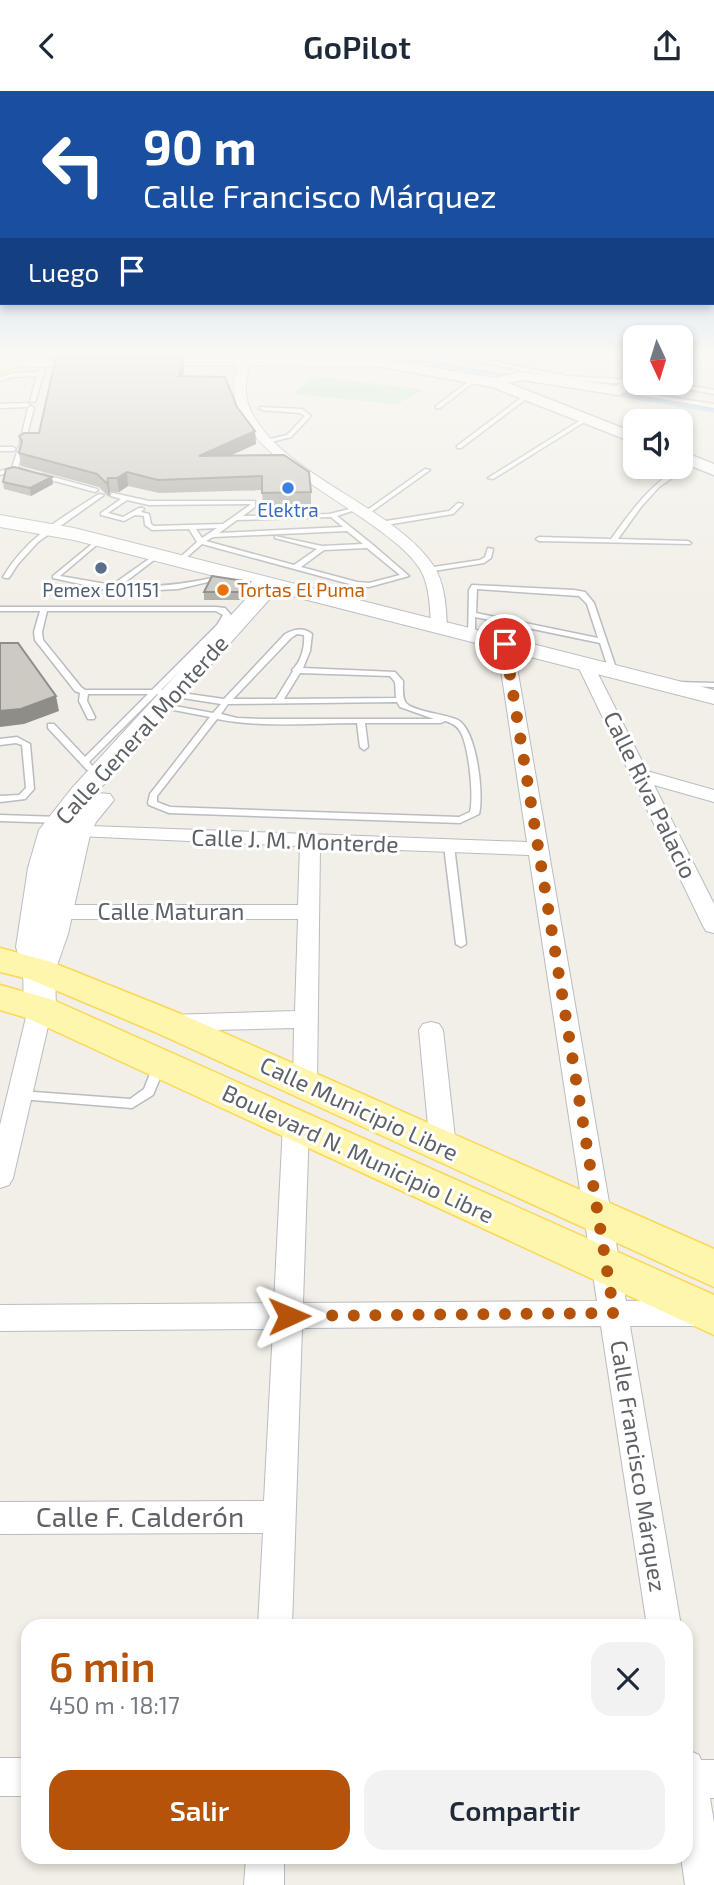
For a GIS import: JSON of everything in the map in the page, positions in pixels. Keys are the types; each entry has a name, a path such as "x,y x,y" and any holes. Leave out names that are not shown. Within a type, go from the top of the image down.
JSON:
{"main road":[{"path":"0,505 59,529 99,541 232,575 286,581 439,627 471,624 505,644 714,697"},
{"path":"0,521 59,529"},
{"name":"Calle General Monterde","path":"40,1009 40,970 48,951 46,912 68,825 91,769 170,700 286,581"},
{"name":"Calle General Monterde","path":"68,825 170,700"},
{"name":"Calle Municipio Libre","path":"0,960 40,970 168,1023 714,1269"},
{"name":"Boulevard N. Municipio Libre","path":"0,997 40,1009 710,1314"}],"street":[{"path":"264,437 302,471 380,524 414,553 427,570 438,608 439,627"},
{"path":"693,461 714,470"},
{"name":"Calle Francisco Márquez","path":"505,644 663,1619"},
{"name":"Calle Riva Palacio","path":"585,664 714,926"},
{"path":"640,775 714,796"},
{"name":"Calle J. M. Monterde","path":"68,825 310,841 538,849"},
{"path":"305,1083 310,841"},
{"path":"691,879 714,886"},
{"name":"Calle Maturan","path":"46,912 308,912"},
{"name":"Calle General Monterde","path":"0,1178 10,1095 40,1009"},
{"path":"168,1023 306,1019"},
{"path":"431,1030 443,1147"},
{"path":"275,1619 296,1125"},
{"path":"0,1318 710,1314"},
{"name":"Calle F. Calderón","path":"0,1518 279,1517"},
{"path":"693,1776 705,1885"},
{"path":"0,1777 21,1777"},
{"path":"264,1885 265,1864"}],"lane":[{"path":"15,469 21,437"},
{"path":"268,441 286,437"},
{"path":"459,447 472,437"},
{"path":"491,478 557,437"},
{"path":"0,449 18,449"},
{"path":"0,473 15,469 98,493 59,529 26,549 6,577"},
{"path":"236,518 333,516 361,511 427,470"},
{"path":"613,541 647,495 663,479"},
{"path":"113,495 149,503 253,502 253,506 201,542 178,562"},
{"path":"126,498 103,514 124,519 149,503"},
{"path":"380,524 451,513 460,503"},
{"path":"135,513 146,515 148,525 152,528 225,526"},
{"path":"191,527 201,542 286,581 363,585 405,576 333,516"},
{"path":"212,535 349,529"},
{"path":"264,533 323,548 371,547"},
{"path":"539,539 688,544"},
{"path":"99,541 55,577 112,589 165,590 232,575"},
{"path":"286,581 323,548"},
{"path":"427,570 482,562 488,558 489,549"},
{"path":"112,589 156,556"},
{"path":"603,641 471,624 473,590 482,585 574,591 582,594 590,603 603,641 613,671"},
{"path":"0,609 216,609 225,612 227,615 170,700"},
{"path":"44,609 38,632 39,640 78,689 84,692 226,702 278,702 400,700 410,708 454,721 467,732 476,808 469,818 460,820 169,810 152,803 153,796 226,702 288,636 294,632 304,632 308,634 310,641 278,702"},
{"path":"296,670 392,674 399,681 400,700"},
{"path":"660,684 714,685"},
{"path":"84,692 82,701 91,717"},
{"path":"170,700 215,716 262,721 454,721"},
{"path":"361,722 364,747"},
{"path":"51,726 91,769"},
{"path":"0,742 17,740 26,744 30,789 22,797 0,799"},
{"path":"0,818 68,825"},
{"path":"450,846 461,944"},
{"path":"10,1095 132,1104 149,1092 160,1064"}],"building":[{"path":"19,437 242,437 199,456 284,455 309,472 311,492 262,493 262,476 158,480 127,472 117,478 108,478 107,484 97,474 19,453 22,441"},
{"path":"14,467 52,477 30,488 3,482 6,469"},
{"path":"212,576 250,582 241,592 204,592"},
{"path":"0,643 18,643 56,696 21,709 0,711"}],"place":[{"name":"Elektra","path":"288,488"},
{"name":"Pemex E01151","path":"101,568"},
{"name":"Tortas El Puma","path":"223,590"}],"route":[{"path":"289,1316 614,1313 505,644"}]}
